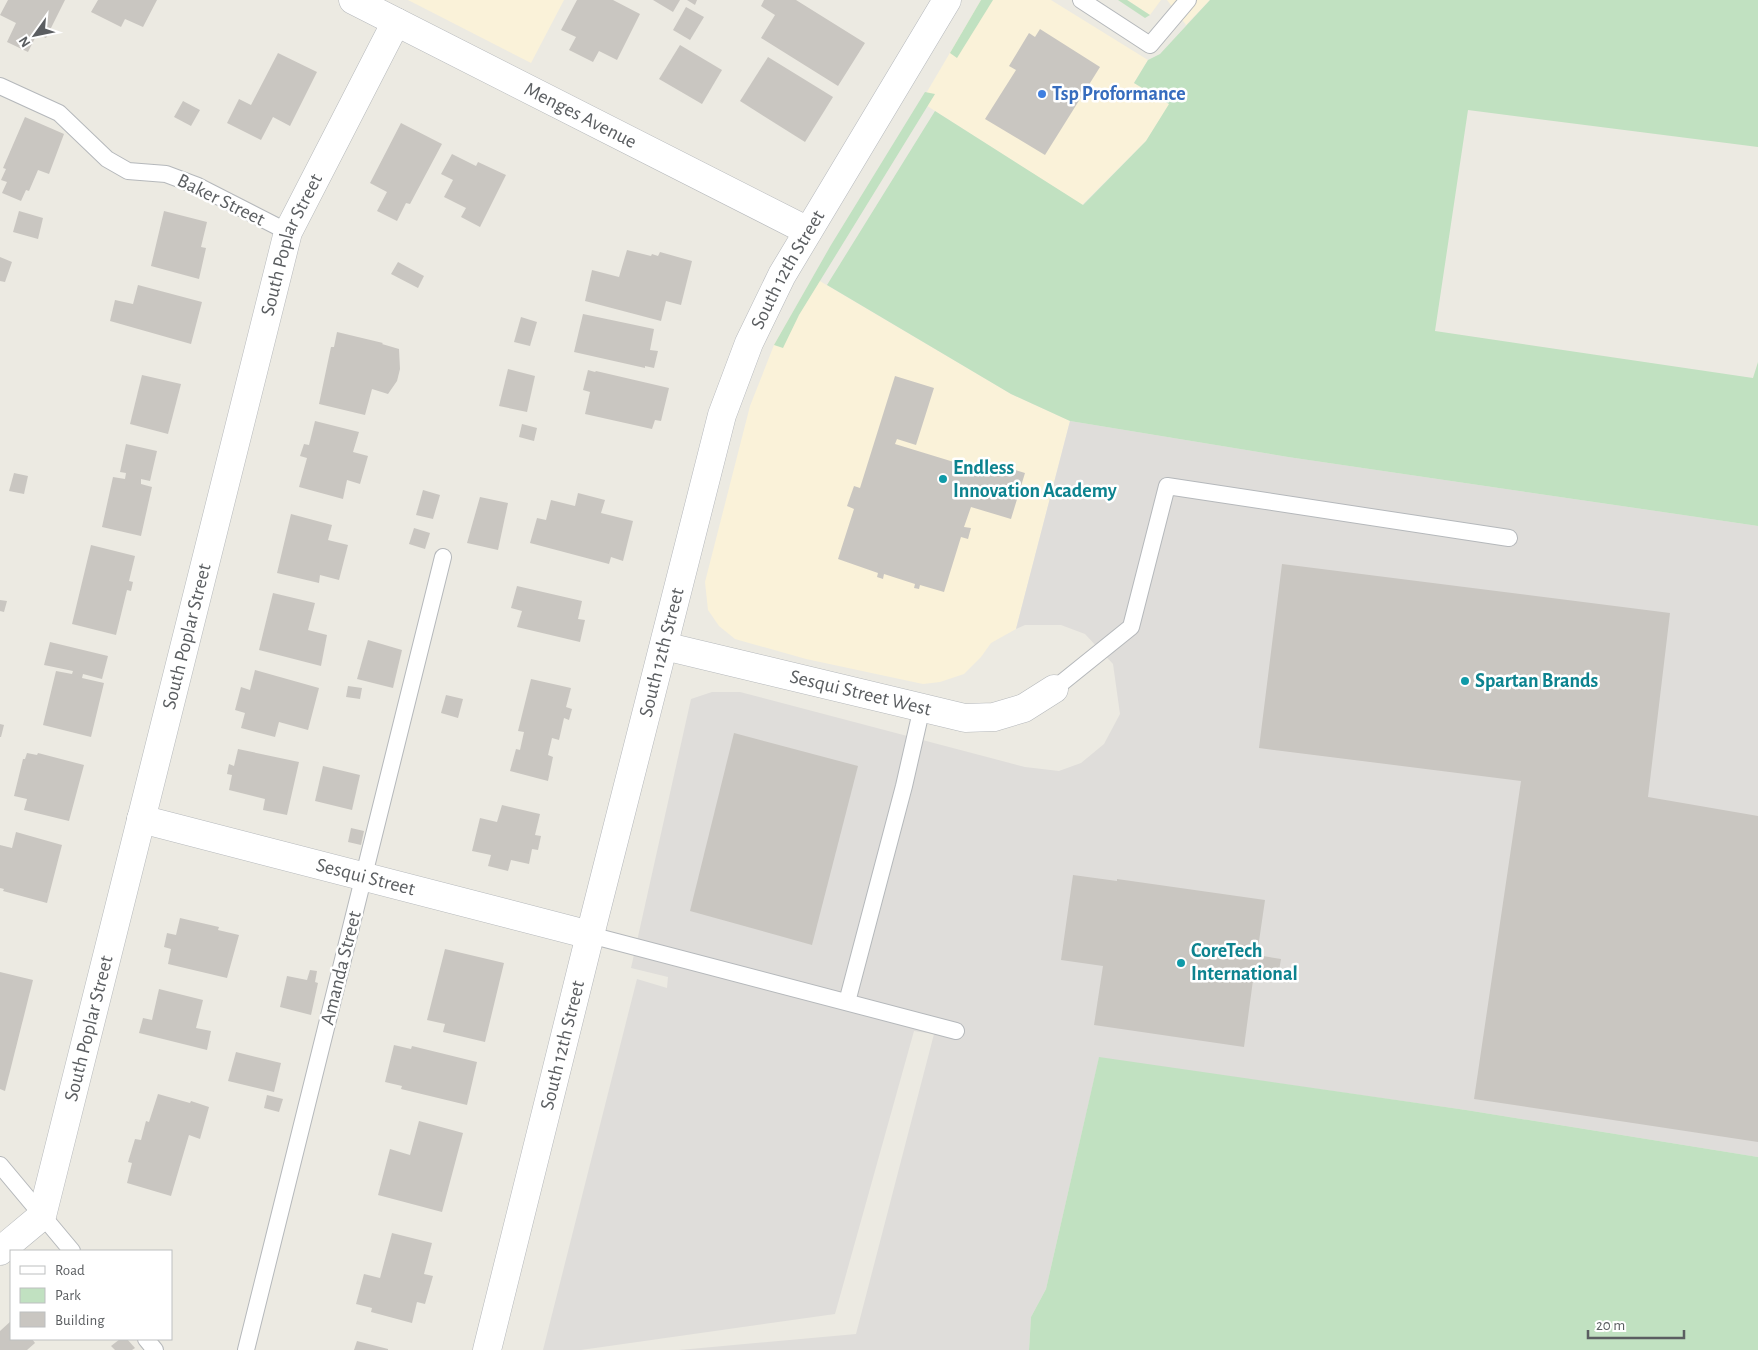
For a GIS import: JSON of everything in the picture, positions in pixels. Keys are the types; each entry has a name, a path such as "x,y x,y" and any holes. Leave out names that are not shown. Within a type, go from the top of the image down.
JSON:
{"street":[{"name":"Menges Avenue","path":"353,0 808,231"},
{"name":"South 12th Street","path":"487,1350 722,415 749,343 782,275 948,0"},
{"name":"South Poplar Street","path":"42,1216 288,232 396,22"},
{"name":"Sesqui Street West","path":"664,646 965,718 994,717 1024,708 1054,689"},
{"name":"Sesqui Street","path":"141,820 590,935"},
{"path":"0,1251 42,1216"}],"lane":[{"path":"1080,0 1150,44 1188,0"},
{"name":"Baker Street","path":"0,86 58,113 106,159 128,171 166,174 198,186 288,232"},
{"path":"1054,689 1131,627 1167,486 1509,538"},
{"name":"Amanda Street","path":"246,1350 443,557"},
{"path":"848,1002 904,786 922,707"},
{"path":"590,935 956,1031"},
{"path":"0,1165 71,1250"},
{"path":"147,1340 155,1350"}],"shaded area":[{"path":"408,0 564,0 531,63"},
{"path":"981,0 1051,0 1148,60 1134,83 1170,104 1146,141 1082,205 921,102"},
{"path":"1127,0 1161,0 1150,15"},
{"path":"1167,0 1210,0 1186,25"},
{"path":"813,277 1011,394 1070,421 1016,629 991,643 981,657 964,674 940,682 923,684 806,659 735,639 719,626 708,610 705,582 750,406 774,345"},
{"path":"1070,421 1288,457 1758,526 1758,1157 1466,1110 1099,1058 1046,1289 1031,1317 1029,1350 679,1350 856,1334 934,1034 914,1031 835,1314 581,1350 543,1350 637,979 667,988 668,977 631,968 691,699 712,692 740,692 1025,767 1059,771 1081,763 1104,744 1120,714 1113,664 1085,634 1061,625 1025,625 1016,629"}],"green space":[{"path":"981,0 993,0 957,58 950,53"},
{"path":"1118,0 1127,0 1150,15 1145,18"},
{"path":"1210,0 1758,0 1758,147 1468,110 1435,331 1753,378 1758,362 1758,526 1288,457 1070,421 1011,394 827,285 935,111 1083,205 1146,141 1169,104 1134,83 1148,60 1160,54"},
{"path":"925,92 935,94 799,315 783,348 774,345 831,245"},
{"path":"1099,1057 1466,1110 1758,1157 1758,1350 1029,1350 1031,1317 1046,1289"}],"building":[{"path":"8,0 65,0 46,38 37,34 28,52 7,42 16,23 0,15"},
{"path":"98,0 157,0 143,27 125,19 121,27 91,12"},
{"path":"577,0 613,0 640,14 617,60 599,51 593,62 569,50 576,37 561,30"},
{"path":"653,0 680,0 673,12"},
{"path":"687,0 697,0 695,5"},
{"path":"764,0 796,0 865,43 838,86 761,38 775,15 761,6"},
{"path":"686,7 704,17 690,40 673,30"},
{"name":"Tsp Proformance","path":"1040,29 1100,67 1045,155 985,119 1016,70 1009,66 1029,33 1035,37"},
{"path":"680,45 722,70 702,104 659,79"},
{"path":"278,53 317,72 290,126 273,117 261,140 227,123 239,99 251,105"},
{"path":"768,57 833,97 805,142 740,101"},
{"path":"183,101 200,110 191,126 174,117"},
{"path":"25,117 64,134 49,174 38,170 29,191 26,190 21,201 2,193 7,182 1,180 6,169 3,168"},
{"path":"401,123 442,144 410,204 406,203 397,221 377,211 387,192 370,183"},
{"path":"452,154 476,166 478,162 506,175 480,227 461,217 466,208 444,197 453,180 441,174"},
{"path":"19,211 43,218 38,239 13,232"},
{"path":"164,211 207,222 201,247 206,248 199,279 151,266"},
{"path":"627,250 651,256 652,254 658,256 660,252 692,261 681,305 666,301 661,321 585,301 592,270 619,277"},
{"path":"0,257 12,262 5,282 0,281"},
{"path":"398,262 424,276 418,288 391,274"},
{"path":"138,285 202,302 191,344 110,321 115,300 133,304"},
{"path":"583,314 654,329 650,350 658,351 654,368 645,366 645,368 574,352"},
{"path":"521,317 537,322 530,346 514,342"},
{"path":"337,332 383,343 399,349 400,369 397,381 388,394 372,389 365,415 319,404 331,347 334,347"},
{"path":"508,369 535,376 527,412 499,406"},
{"path":"588,370 669,388 661,421 655,420 652,429 585,414 590,392 583,390"},
{"path":"142,375 181,384 168,434 130,424"},
{"name":"Endless Innovation Academy","path":"895,376 934,388 916,445 897,439 895,444 980,470 983,460 1025,473 1011,519 971,507 964,527 971,528 968,539 961,537 944,592 920,585 919,589 914,588 915,584 884,574 883,579 877,577 878,573 838,559 854,509 847,506 854,486 860,488"},
{"path":"315,421 359,432 353,452 368,456 360,484 347,480 343,499 299,487 307,458 300,456 304,444 309,445"},
{"path":"522,424 537,428 534,441 519,437"},
{"path":"126,444 157,451 150,481 141,479 141,484 152,487 141,536 102,527 113,477 125,479 126,473 120,472"},
{"path":"14,473 28,476 24,494 9,491"},
{"path":"423,490 440,495 433,519 416,515"},
{"path":"578,493 605,500 601,513 633,521 623,561 611,557 609,564 530,543 537,518 546,520 551,500 575,506"},
{"path":"480,497 508,503 498,550 467,543"},
{"path":"291,514 332,525 328,540 348,545 339,580 320,575 319,583 277,573"},
{"path":"414,528 430,533 425,549 409,544"},
{"path":"91,545 135,556 129,581 133,582 131,591 127,590 116,635 72,624"},
{"path":"1282,564 1670,613 1648,797 1758,816 1758,1142 1474,1099 1521,781 1259,748"},
{"path":"517,586 582,601 578,619 585,620 580,642 517,627 522,611 511,608"},
{"path":"273,593 315,603 308,630 327,635 321,666 259,650"},
{"path":"0,600 7,601 4,612 0,611"},
{"path":"368,640 402,650 393,688 357,679"},
{"path":"50,642 108,656 102,679 83,674 82,678 104,683 91,737 43,725 56,671 72,674 73,671 44,665"},
{"path":"255,670 319,688 308,730 279,722 275,737 241,728 245,713 235,710 241,687 250,690"},
{"path":"531,679 571,688 566,707 572,709 569,720 564,718 559,740 552,738 548,755 553,757 548,781 510,771 516,749 520,750 524,732 518,731"},
{"path":"348,686 362,688 360,699 346,697"},
{"path":"446,695 463,699 458,718 441,713"},
{"path":"0,724 4,725 1,737 0,737"},
{"path":"734,733 858,766 812,945 690,911"},
{"path":"238,749 299,762 287,815 263,810 265,799 229,790 232,775 227,774 229,764 234,766"},
{"path":"27,753 37,755 38,753 84,765 69,821 24,810 27,799 14,796 23,759 25,759"},
{"path":"323,766 360,775 352,810 315,801"},
{"path":"502,805 540,814 535,835 541,836 538,850 532,849 529,864 511,860 508,871 488,866 491,855 472,851 480,818 497,822"},
{"path":"351,828 364,831 361,845 348,842"},
{"path":"16,832 62,845 47,903 3,891 4,889 0,888 0,845 12,848"},
{"name":"CoreTech International","path":"1073,875 1117,881 1117,879 1265,900 1257,955 1281,959 1278,976 1254,973 1244,1047 1094,1025 1103,966 1061,960"},
{"path":"180,918 219,927 218,930 239,935 227,978 168,964 171,949 164,947 167,933 176,935"},
{"path":"445,949 504,963 485,1042 443,1032 445,1024 427,1020"},
{"path":"310,970 317,971 315,982 318,983 311,1015 280,1007 287,976 307,980"},
{"path":"0,972 33,980 5,1091 0,1089"},
{"path":"159,989 203,1000 196,1028 211,1031 207,1050 139,1033 143,1018 152,1020"},
{"path":"394,1045 411,1049 412,1046 477,1062 467,1105 401,1089 402,1086 385,1082"},
{"path":"236,1052 281,1063 274,1092 228,1081"},
{"path":"158,1094 209,1107 200,1139 189,1135 171,1196 127,1183 132,1163 128,1162 135,1139 141,1140 146,1121 149,1122"},
{"path":"267,1095 283,1099 279,1112 264,1108"},
{"path":"419,1121 463,1133 442,1212 378,1195 390,1149 410,1155"},
{"path":"392,1233 432,1243 424,1274 433,1276 425,1304 417,1302 412,1323 371,1312 372,1308 356,1304 364,1274 380,1278"},
{"path":"10,1322 10,1340 33,1340 35,1343 27,1350 0,1350 0,1331"},
{"path":"119,1340 128,1340 135,1348 132,1350 115,1350 111,1346"},
{"path":"357,1341 388,1349 388,1350 354,1350"}],"place":[{"name":"Tsp Proformance","path":"1042,94"},
{"name":"Endless Innovation Academy","path":"943,479"},
{"name":"Spartan Brands","path":"1465,681"},
{"name":"CoreTech International","path":"1181,963"}]}
